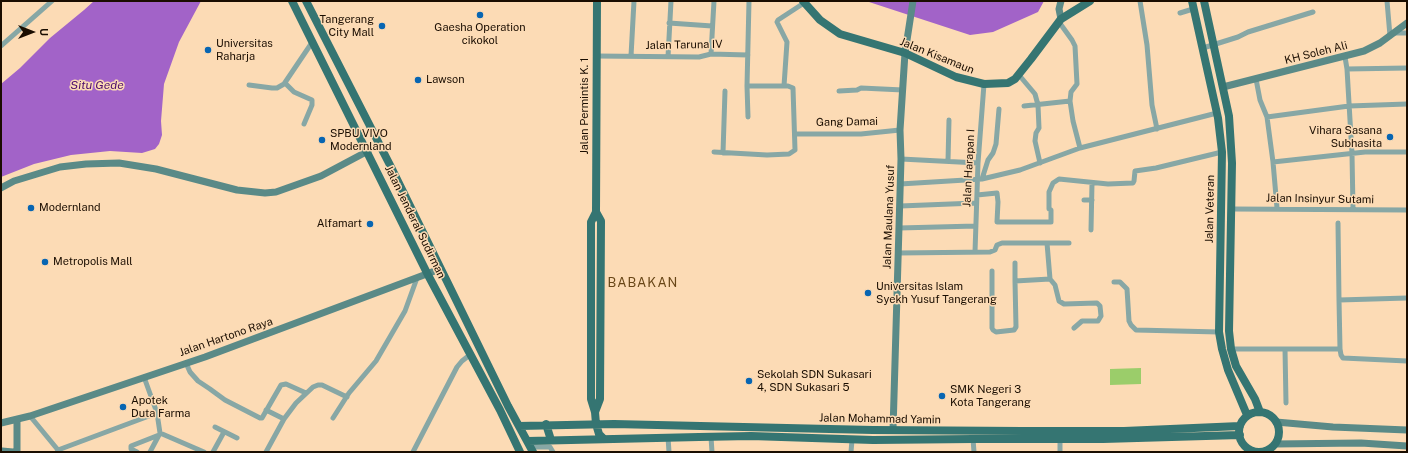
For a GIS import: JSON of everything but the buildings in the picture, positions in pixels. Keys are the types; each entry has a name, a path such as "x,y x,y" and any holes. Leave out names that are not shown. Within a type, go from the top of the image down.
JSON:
{"main road":[{"name":"Jalan Jenderal Sudirman","path":"292,1 428,274 471,354 520,452"},
{"name":"Jalan Jenderal Sudirman","path":"306,1 391,167 440,269 519,426 531,447"},
{"name":"Jalan Permintis K. 1","path":"597,1 596,212 591,222 591,399 599,434 604,439"},
{"name":"Jalan Kisamaun","path":"804,2 820,20 840,34 905,53 956,77 984,84 1008,83 1015,79 1060,20 1090,1"},
{"name":"Jalan Veteran","path":"1204,1 1229,116 1232,162 1229,331 1236,366 1255,399 1260,412"},
{"name":"Jalan Veteran","path":"1192,5 1217,113 1222,152 1219,332 1228,370 1247,416"},
{"path":"1220,279 1230,278"},
{"path":"1260,412 1268,414 1276,422 1279,429 1278,437 1273,448 1258,452 1250,449 1243,443 1240,435 1240,426 1247,416 1260,412"},
{"path":"546,424 551,440"},
{"name":"Jalan Mohammad Yamin","path":"519,426 546,424 596,424 893,430 1124,431 1240,426"},
{"name":"Jalan Mohammad Yamin","path":"531,447 551,440 668,437 751,436 852,440 1060,439 1240,435"}],"street":[{"path":"1,46 52,1"},
{"path":"631,56 634,1"},
{"path":"668,57 671,1"},
{"path":"711,54 714,1"},
{"path":"748,117 749,1"},
{"name":"Jalan Maulana Yusuf","path":"893,430 900,206 900,130 905,53 913,1"},
{"path":"1061,1 1059,8 1060,20 1075,46 1077,84 1071,92 1070,101 1073,122 1080,148"},
{"path":"1140,1 1147,45 1152,105 1157,129"},
{"path":"1387,1 1392,34 1407,33"},
{"path":"784,86 787,42 777,22 804,2"},
{"path":"1180,13 1192,5"},
{"path":"1202,48 1238,38 1248,32 1313,12"},
{"name":"KH Soleh Ali","path":"1223,87 1345,57 1371,49 1407,22"},
{"path":"670,23 712,26"},
{"path":"249,85 278,88 284,83 313,41"},
{"name":"Jalan Taruna IV","path":"596,56 698,57 711,54 748,55"},
{"path":"1345,57 1352,154 1353,210"},
{"path":"1347,69 1407,68"},
{"path":"1019,75 1034,93 1038,105 1039,128 1036,133 1035,141 1040,163"},
{"path":"1256,79 1260,100 1267,117 1277,208"},
{"path":"284,83 294,92 312,100 312,105 304,124"},
{"name":"Jalan Harapan I","path":"975,252 976,195 980,179 978,163 984,84"},
{"path":"714,152 767,155 789,154 795,150 794,90 791,87 784,86 748,86"},
{"path":"839,91 857,90 861,88 903,90"},
{"path":"723,153 725,91"},
{"path":"1024,106 1070,101"},
{"path":"1267,117 1349,106 1407,104"},
{"path":"980,179 996,144 999,109"},
{"path":"900,184 980,179 1020,170 1080,148 1217,113"},
{"path":"948,161 949,120"},
{"name":"Gang Damai","path":"795,134 861,134 900,130"},
{"path":"1,188 14,181 60,167 86,164 119,163 156,170 237,190 276,192 317,178 368,151"},
{"path":"976,195 997,193 997,222 1051,222 1051,210 1048,210 1049,192 1054,181 1059,179 1091,181 1092,183 1108,184 1133,183 1135,171 1156,168 1222,152"},
{"path":"1273,162 1365,152 1407,152"},
{"path":"901,159 978,163"},
{"path":"1091,230 1092,183"},
{"path":"1084,200 1092,200"},
{"path":"900,206 976,203"},
{"name":"Jalan Insinyur Sutami","path":"1232,209 1277,208 1407,210"},
{"path":"1338,223 1341,356 1347,359 1407,361"},
{"path":"899,228 976,226"},
{"path":"898,253 993,251 1002,243 1068,243"},
{"path":"1046,243 1050,279"},
{"path":"992,271 992,328 996,332 1014,330 1016,327 1014,263"},
{"name":"Jalan Hartono Raya","path":"1,423 30,416 267,335 440,269"},
{"path":"334,418 347,397 376,361 404,311 417,278"},
{"path":"1015,281 1050,279 1055,283 1059,301 1061,303 1099,304 1101,316 1098,321 1082,321 1074,328"},
{"path":"1114,282 1120,282 1127,288 1129,321 1136,330 1219,332"},
{"path":"1339,300 1407,298"},
{"path":"1232,349 1340,349"},
{"path":"1285,349 1286,403"},
{"path":"413,452 457,367 471,354"},
{"path":"186,363 190,372 198,381 225,400 260,418 262,418 281,385 284,384 306,393"},
{"path":"144,377 157,414 160,434 150,452"},
{"path":"266,452 284,419 313,386 322,385 347,397"},
{"path":"266,410 284,419"},
{"path":"30,416 57,451 157,414"},
{"path":"17,419 17,452"},
{"path":"1276,422 1333,427 1407,430"},
{"path":"215,427 237,438"},
{"path":"213,452 224,432"},
{"path":"137,452 132,449 131,446 160,434 204,452"},
{"path":"668,437 669,452"},
{"path":"711,437 712,452"},
{"path":"974,439 974,452"},
{"path":"1060,439 1060,452"},
{"path":"851,452 852,440"},
{"path":"1273,448 1361,443 1407,446"},
{"path":"531,447 550,447 553,452"},
{"path":"1,451 13,452"}],"green space":[{"path":"1141,368 1141,384 1110,385 1110,369"}],"water":[{"name":"Situ Gede","path":"94,1 201,1 179,42 164,84 161,121 162,135 159,144 155,149 142,153 110,151 71,155 34,164 1,177 1,84 20,68 50,38"},
{"path":"866,1 1044,1 1038,12 993,32 970,35"}],"place":[{"name":"Gaesha Operation cikokol","path":"480,15"},
{"name":"Tangerang City Mall","path":"382,26"},
{"name":"Universitas Raharja","path":"208,50"},
{"name":"Lawson","path":"418,80"},
{"name":"Vihara Sasana Subhasita","path":"1390,137"},
{"name":"SPBU VIVO Modernland","path":"322,140"},
{"name":"Modernland","path":"31,208"},
{"name":"Alfamart","path":"370,224"},
{"name":"Metropolis Mall","path":"45,262"},
{"name":"Universitas Islam Syekh Yusuf Tangerang","path":"868,293"},
{"name":"Sekolah SDN Sukasari 4, SDN Sukasari 5","path":"749,381"},
{"name":"SMK Negeri 3 Kota Tangerang","path":"942,396"},
{"name":"Apotek Duta Farma","path":"123,407"}],"district":[{"name":"BABAKAN","path":"643,283"}]}
